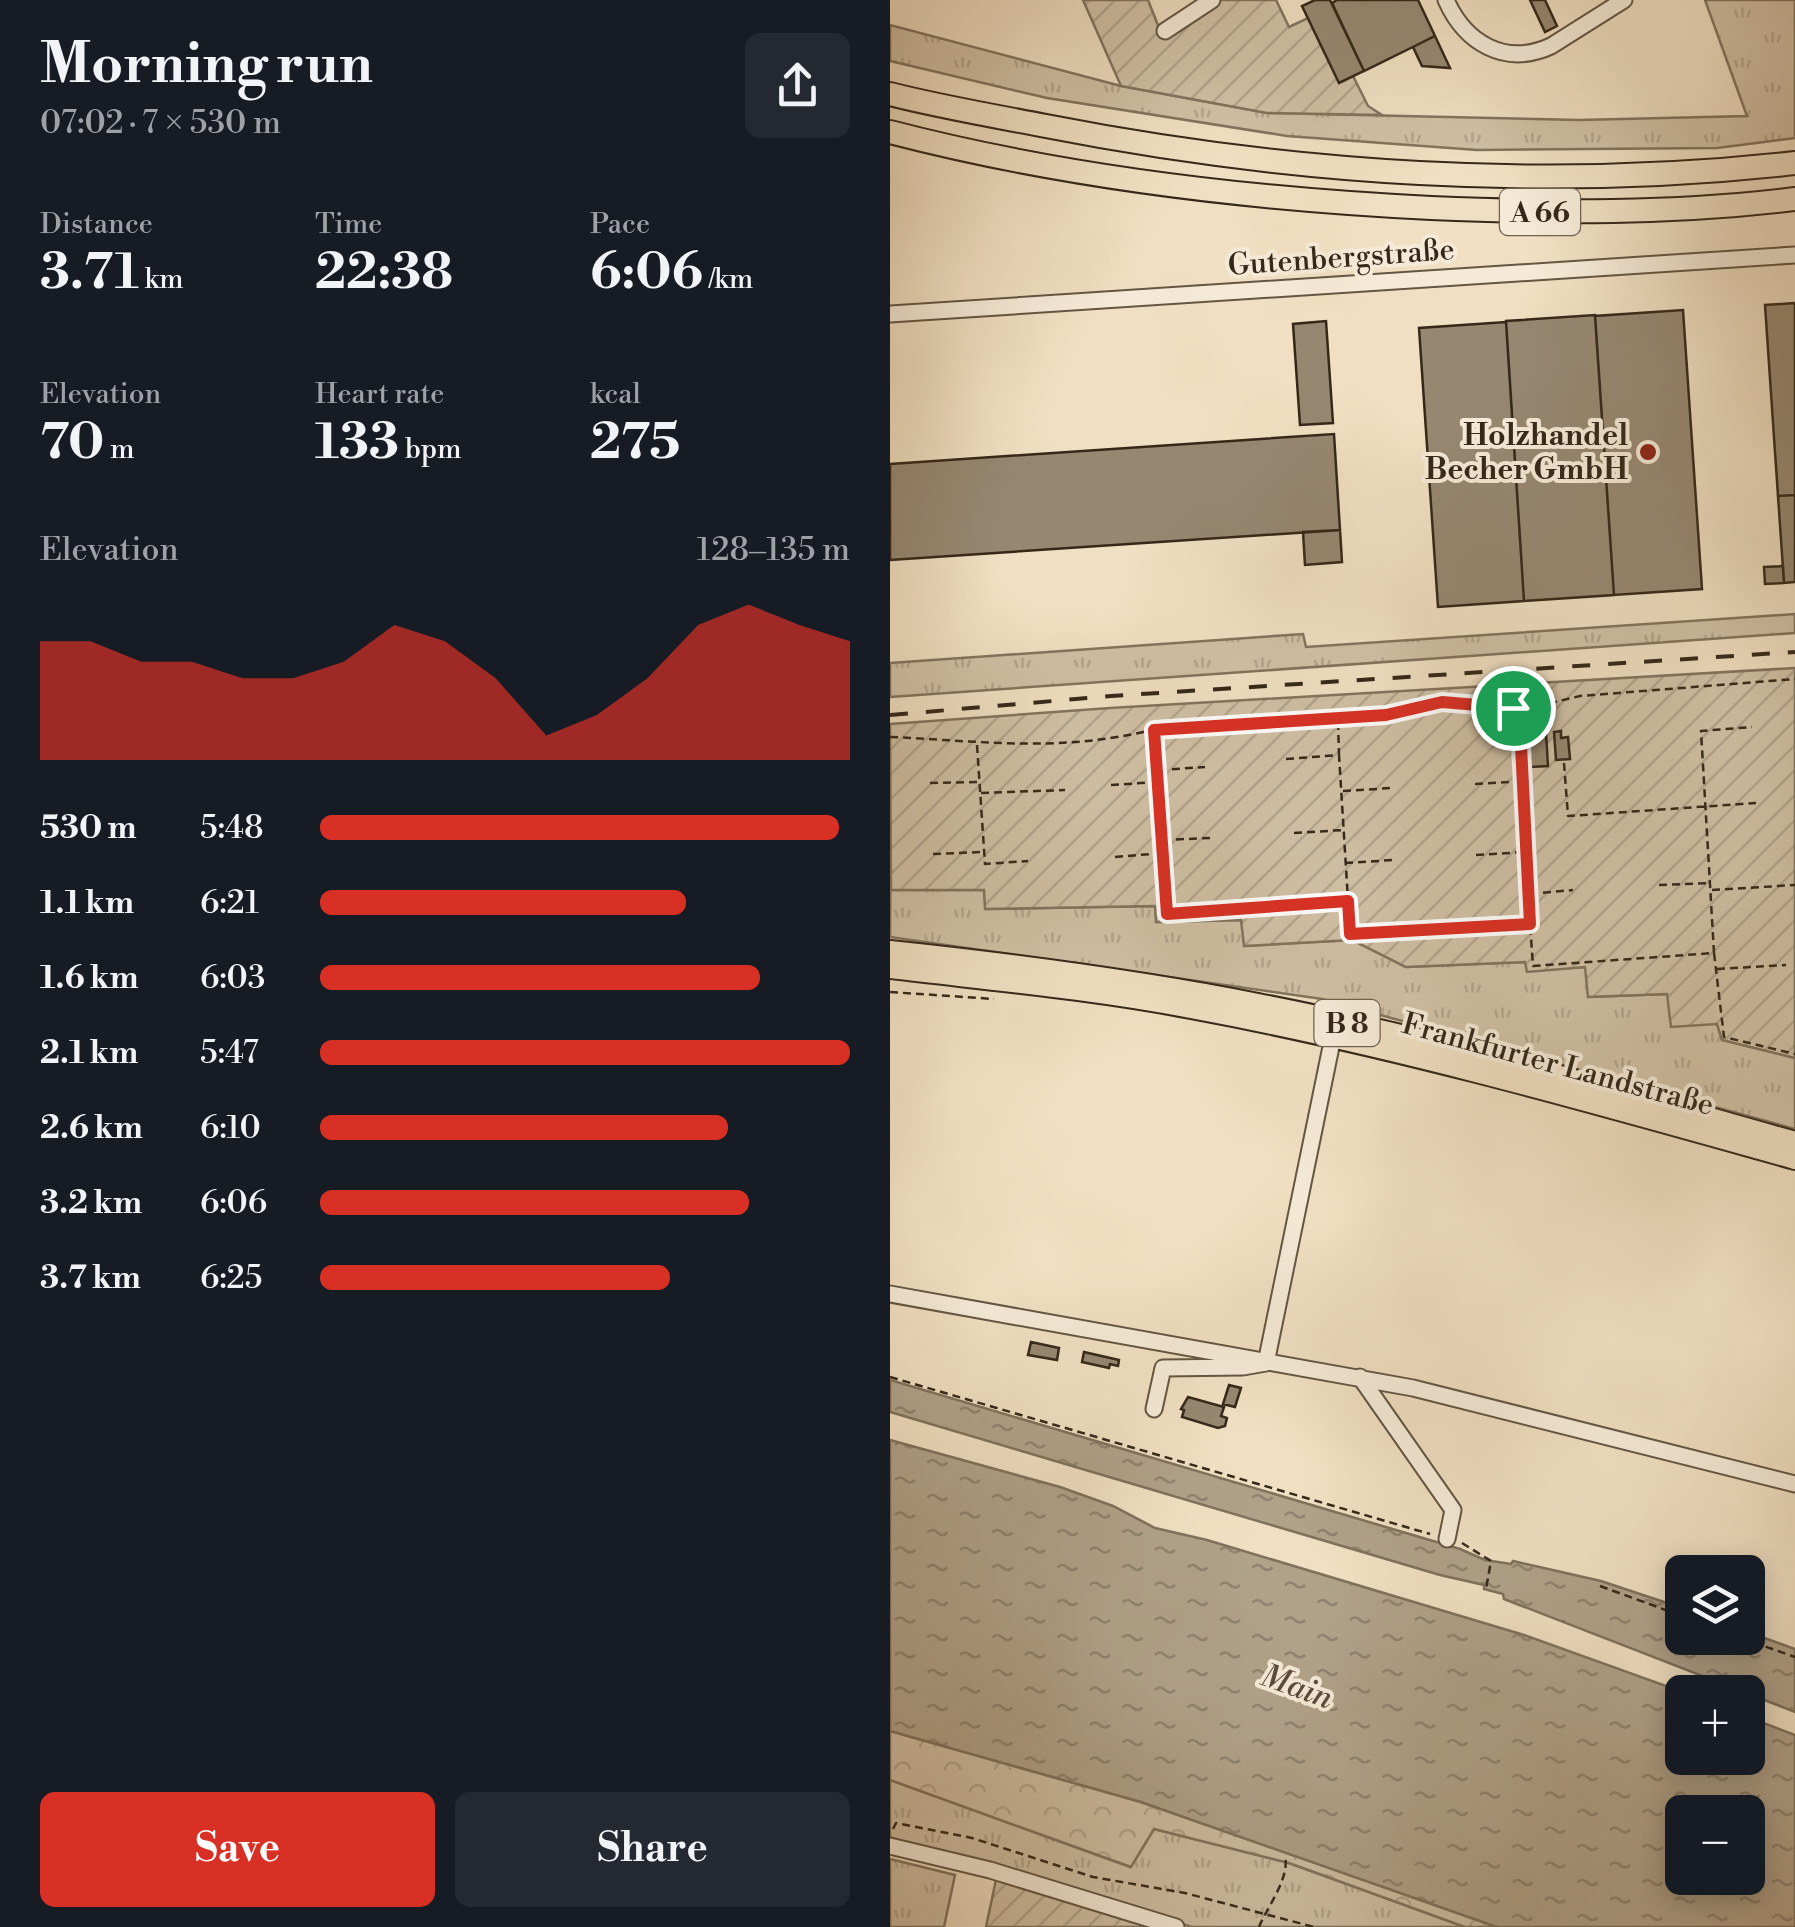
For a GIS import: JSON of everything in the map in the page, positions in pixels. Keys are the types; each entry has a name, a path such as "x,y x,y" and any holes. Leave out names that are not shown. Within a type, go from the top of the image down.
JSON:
{"highway":[{"name":"A 66","path":"890,94 1110,139 1288,162 1512,176 1644,173 1795,162"},
{"name":"A 66","path":"890,132 1083,174 1286,199 1534,212 1659,210 1795,199"}],"main road":[{"name":"Frankfurter Landstraße","path":"890,951 1114,979 1294,1011 1464,1050 1795,1142"},
{"name":"Frankfurter Landstraße","path":"890,968 1187,1007 1333,1037 1506,1079 1795,1160"}],"street":[{"path":"1165,31 1212,0"},
{"path":"1446,0 1459,26 1475,42 1513,55 1538,52 1624,0"},
{"name":"Gutenbergstraße","path":"890,314 1795,255"},
{"path":"1266,1364 1333,1037"},
{"path":"890,1294 1266,1364 1360,1377 1795,1484"},
{"path":"1154,1409 1164,1368 1266,1364"},
{"path":"1360,1377 1453,1510 1447,1539"},
{"path":"890,1846 990,1870 1176,1927"}],"path":[{"path":"890,737 1040,746 1154,730 1386,715 1442,702 1530,708 1580,696 1795,679"},
{"path":"1513,708 1519,729 1533,966 1714,954"},
{"path":"1338,719 1350,934 1530,924"},
{"path":"1752,727 1701,730 1714,954 1724,1037 1795,1054"},
{"path":"1154,730 1167,914 1348,901"},
{"path":"977,744 985,864 1028,861"},
{"path":"1286,759 1339,755"},
{"path":"1564,764 1568,816 1756,803"},
{"path":"1158,770 1205,767"},
{"path":"1475,784 1523,781"},
{"path":"930,783 979,782"},
{"path":"1111,785 1159,782"},
{"path":"1341,792 1391,788"},
{"path":"980,793 1065,790"},
{"path":"1294,833 1343,830"},
{"path":"1162,840 1210,838"},
{"path":"934,854 984,852"},
{"path":"1476,855 1526,852"},
{"path":"1114,857 1163,853"},
{"path":"1346,863 1393,860"},
{"path":"1659,885 1711,882"},
{"path":"1712,890 1795,885"},
{"path":"1529,894 1573,890"},
{"path":"1716,969 1786,964"},
{"path":"890,992 1001,999"},
{"path":"890,1377 1461,1542 1491,1561 1486,1590"},
{"path":"1600,1586 1665,1610"},
{"path":"1765,1646 1795,1657"},
{"path":"890,1837 896,1822 909,1824 972,1838 1093,1877 1168,1890 1314,1927"},
{"path":"1259,1927 1283,1878 1285,1855"}],"green space":[{"path":"1083,0 1148,0 1163,38 1220,0 1276,0 1289,27 1308,18 1353,76 1368,106 1382,115 1267,113 1121,86"},
{"path":"1705,0 1795,0 1795,138 1717,148 1477,150 1287,136 1047,98 890,61 890,25 1121,86 1267,113 1579,120 1747,116"},
{"path":"1795,614 1795,633 890,697 890,663 1303,634 1306,647"},
{"path":"1795,668 1795,1058 1722,1040 1717,1024 1671,1027 1667,994 1588,997 1585,967 1527,972 1525,962 1406,967 1352,940 1244,946 1241,920 1156,922 1155,906 985,909 984,890 891,890 890,724"},
{"path":"891,819 891,890 984,890 986,909 1155,906 1157,922 1242,920 1245,946 1352,940 1406,967 1526,962 1527,971 1586,967 1589,997 1667,994 1717,1024 1722,1040 1795,1058 1795,1129 1322,999 890,937"},
{"path":"890,1731 1141,1802 1497,1927 1465,1927 1289,1863 1154,1829 1131,1867 890,1780"},
{"path":"890,1780 1130,1867 1154,1829 1289,1863 1465,1927 1192,1927 999,1868 890,1841"},
{"path":"890,1859 955,1875 944,1927 890,1927"},
{"path":"997,1875 1162,1927 986,1927"}],"water":[{"path":"890,1380 1460,1549 1485,1560 1511,1564 1513,1561 1601,1581 1665,1602 1665,1655 1765,1655 1765,1638 1795,1649 1795,1712 1765,1700 1765,1675 1700,1675 1504,1599 1503,1594 1484,1589 1484,1585 890,1412"},
{"name":"Main","path":"890,1440 1060,1487 1113,1506 1155,1528 1524,1635 1665,1686 1665,1775 1765,1775 1765,1724 1795,1735 1795,1927 1497,1927 1141,1802 890,1731"}],"building":[{"path":"1315,0 1330,0 1364,71 1339,83 1302,6"},
{"path":"1418,0 1435,36 1364,71 1332,3"},
{"path":"1530,0 1545,0 1557,26 1545,32"},
{"path":"1435,36 1450,68 1422,66 1413,47"},
{"path":"1795,303 1795,495 1778,496 1765,305"},
{"name":"Holzhandel Becher GmbH","path":"1683,310 1702,589 1614,595 1595,316"},
{"path":"1595,315 1614,595 1524,601 1506,321"},
{"path":"1326,321 1333,423 1300,425 1293,324"},
{"path":"1506,322 1524,601 1438,607 1419,328"},
{"path":"1334,434 1340,530 890,560 890,464"},
{"path":"1795,495 1795,582 1784,583 1778,496"},
{"path":"1340,530 1342,562 1305,565 1303,532"},
{"path":"1783,566 1784,583 1765,584 1764,567"},
{"path":"1561,731 1561,738 1568,737 1570,759 1556,760 1554,732"},
{"path":"1546,733 1548,766 1531,767 1530,756 1525,757 1529,734"},
{"path":"1031,1342 1059,1348 1057,1360 1028,1355"},
{"path":"1084,1352 1119,1360 1118,1366 1082,1362"},
{"path":"1229,1385 1241,1388 1235,1407 1223,1404"},
{"path":"1188,1397 1224,1407 1221,1416 1227,1418 1225,1426 1218,1428 1182,1417 1181,1409"}],"railway":[{"path":"890,715 1111,696 1795,652"}],"place":[{"name":"Holzhandel Becher GmbH","path":"1648,452"}],"route":[{"path":"1442,702 1513,708 1521,746 1530,924 1350,934 1348,901 1167,914 1154,730 1386,715 1442,702"}]}
